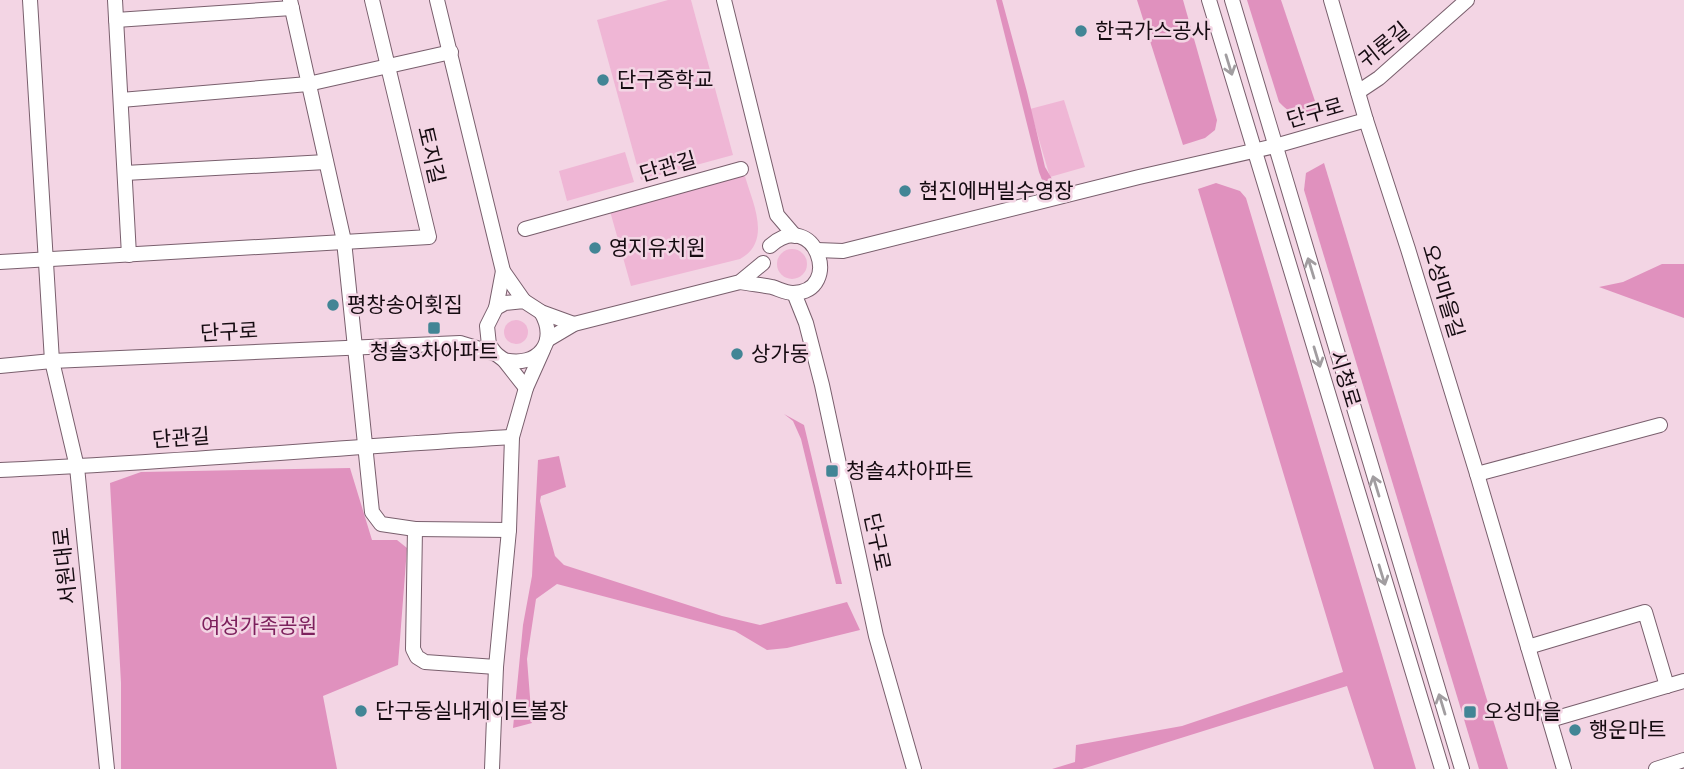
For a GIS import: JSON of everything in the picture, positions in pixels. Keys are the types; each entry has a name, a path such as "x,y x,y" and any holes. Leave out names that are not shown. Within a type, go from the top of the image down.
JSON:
{"street":[{"path":"30,0 45,260"},
{"path":"115,0 129,255"},
{"name":"토지길","path":"0,262 429,237 372,0"},
{"path":"438,0 503,271 524,301 541,312 574,324"},
{"path":"724,0 777,215 763,263 740,282"},
{"name":"시청로","path":"1209,0 1442,769"},
{"name":"시청로","path":"1232,0 1462,769"},
{"name":"오성마을길","path":"1331,0 1477,474 1564,769"},
{"name":"귀론길","path":"1358,92 1379,78 1467,0"},
{"path":"116,20 291,4 344,241 369,496 375,519 381,524 415,529 509,530"},
{"path":"121,100 308,84 451,52"},
{"name":"단구로","path":"1255,150 1366,120"},
{"path":"817,250 843,251 1255,150"},
{"path":"125,173 326,162"},
{"name":"단관길","path":"526,229 741,169"},
{"path":"777,215 795,236 812,243 817,250 821,268"},
{"path":"770,246 777,240 795,236"},
{"path":"806,323 812,286 821,268 843,251"},
{"name":"서원대로","path":"45,260 52,361 77,467 107,769"},
{"path":"763,263 768,281 775,288"},
{"path":"460,343 486,326 496,308 503,271"},
{"path":"460,343 500,357 526,362 574,324 740,282 794,293 812,286"},
{"name":"단구로","path":"794,293 806,323 822,385 876,636 914,769"},
{"path":"496,308 505,303 524,301"},
{"path":"492,769 496,667 509,530 512,437 526,388 545,345 548,326 541,312"},
{"path":"486,326 489,345 526,388"},
{"name":"단구로","path":"0,366 52,361 460,343"},
{"path":"1477,474 1660,425"},
{"name":"단관길","path":"0,470 512,437"},
{"path":"415,529 412,640 417,657 425,662 496,667"},
{"path":"1528,648 1644,612 1667,685"},
{"path":"1550,720 1684,681"},
{"path":"1656,769 1684,760"}],"shaded area":[{"path":"668,0 691,0 733,155 641,180 597,20"},
{"path":"1064,100 1085,167 1050,177 1030,109"},
{"path":"625,152 634,182 567,201 559,171"},
{"path":"744,173 755,208 758,232 750,251 740,259 631,286 610,211"},
{"path":"792,249 802,254 807,264 802,274 792,279 782,274 777,264 782,254"},
{"path":"516,320 527,327 528,332 521,343 516,344 505,337 504,332 511,321"}],"green space":[{"path":"996,0 1002,0 1045,167 1055,184 1044,185 1039,172"},
{"path":"1137,0 1183,0 1217,120 1215,130 1205,138 1183,145"},
{"path":"1247,0 1281,0 1318,110 1297,114 1279,102"},
{"path":"1324,163 1508,769 1479,769 1304,190 1306,173"},
{"path":"1216,183 1240,191 1246,198 1416,769 1374,769 1347,686 1082,769 1052,769 1075,762 1076,745 1182,726 1343,672 1198,189"},
{"path":"1662,264 1684,264 1684,318 1599,287 1623,282"},
{"path":"784,414 804,425 842,584 836,584 801,439 793,421"},
{"path":"559,456 566,487 541,496 540,501 555,556 564,565 722,616 760,625 847,602 860,630 787,648 767,650 735,631 557,584 536,599 527,659 532,723 513,728 523,625 532,576 538,460"},
{"name":"여성가족공원","path":"350,468 372,540 397,540 407,548 398,665 323,696 337,769 121,769 121,683 110,483 141,472"}],"place":[{"name":"한국가스공사","path":"1081,31"},
{"name":"단구중학교","path":"603,80"},
{"name":"현진에버빌수영장","path":"905,191"},
{"name":"영지유치원","path":"595,248"},
{"name":"평창송어횟집","path":"333,305"},
{"name":"청솔3차아파트","path":"434,328"},
{"name":"상가동","path":"737,354"},
{"name":"청솔4차아파트","path":"832,471"},
{"name":"단구동실내게이트볼장","path":"361,711"},
{"name":"오성마을","path":"1470,712"},
{"name":"행운마트","path":"1575,730"}]}
